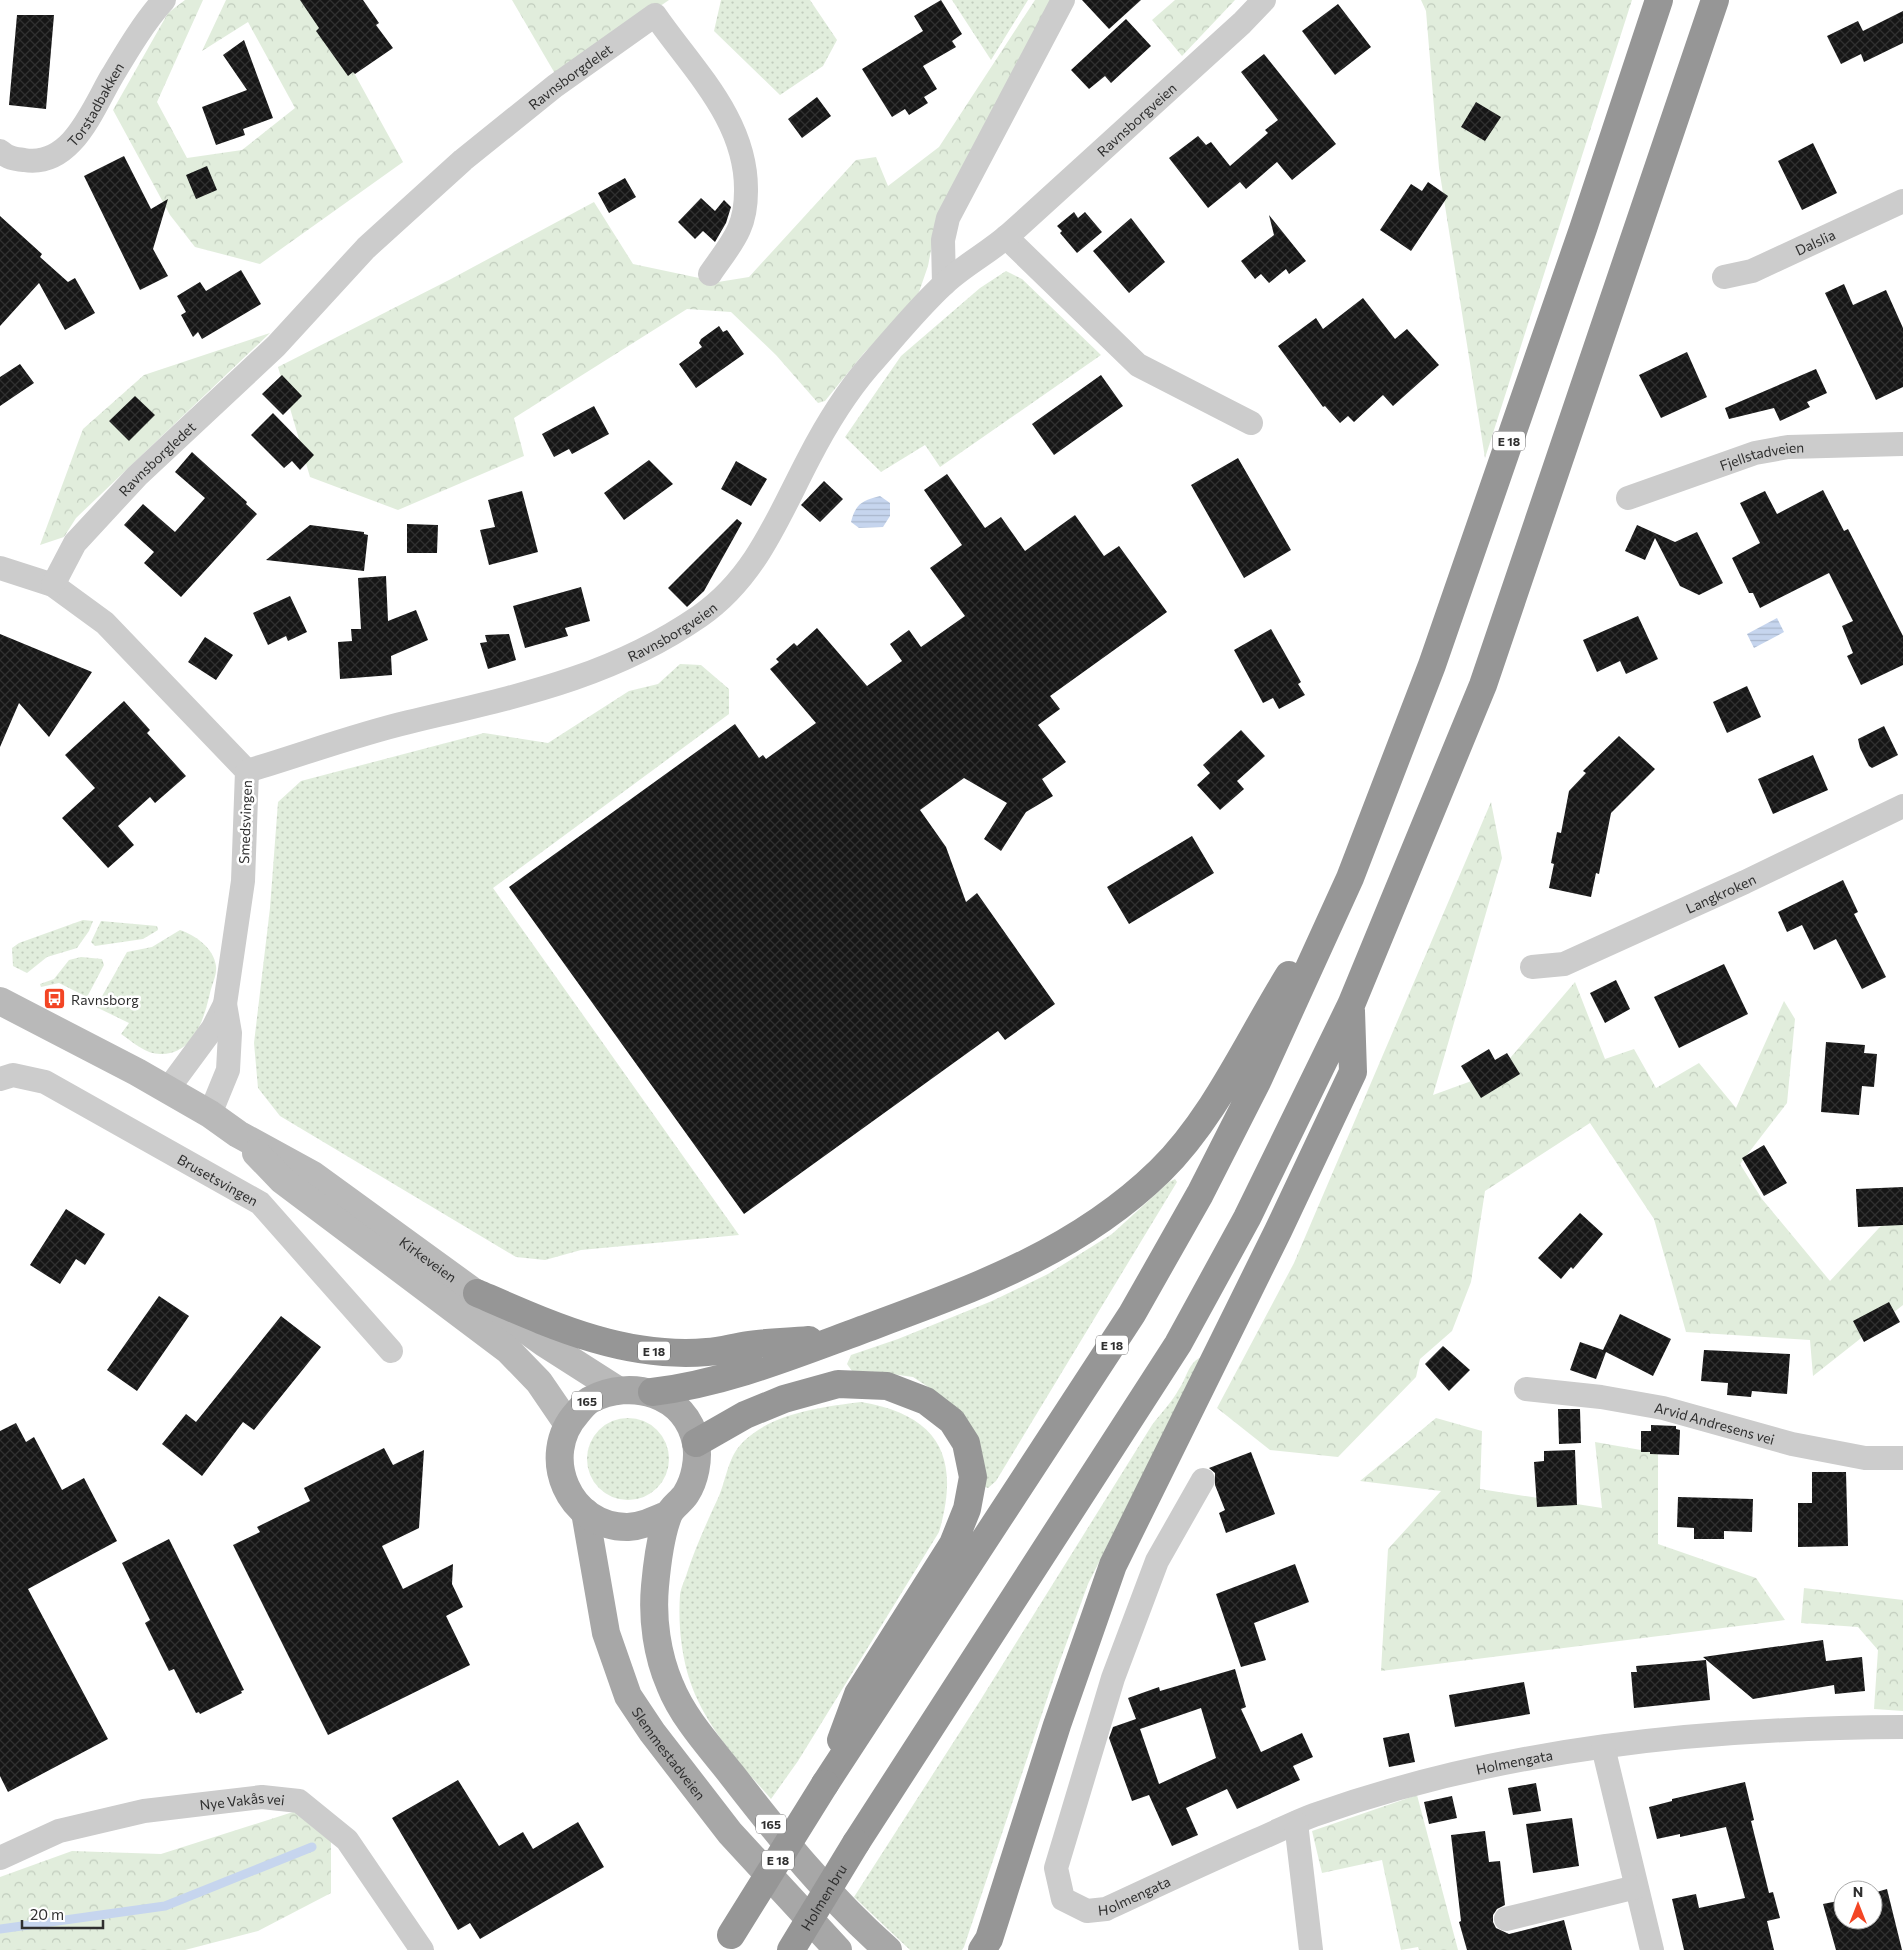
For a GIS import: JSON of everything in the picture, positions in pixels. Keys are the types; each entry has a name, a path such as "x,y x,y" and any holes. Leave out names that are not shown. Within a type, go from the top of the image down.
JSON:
{"highway":[{"name":"E 18","path":"726,1943 825,1784 1132,1314 1200,1194 1257,1082 1350,878 1432,665 1580,238 1659,0"},
{"name":"Holmen bru","path":"791,1950 856,1843 1178,1344 1247,1218 1351,1005 1483,685 1715,0"},
{"name":"E 18","path":"652,1392 688,1388 730,1378 986,1284 1031,1262 1104,1219 1160,1170 1203,1118 1241,1059 1274,999 1350,878"},
{"path":"987,1946 1057,1725 1113,1565 1278,1231 1353,1072 1351,1005"},
{"name":"E 18","path":"477,1293 573,1333 619,1346 649,1351 706,1352 748,1345 840,1338"},
{"name":"E 18","path":"696,1443 745,1415 784,1399 838,1384 887,1386 926,1401 952,1421 966,1442 973,1477 967,1509 954,1544 858,1694 825,1784"}],"main road":[{"name":"Kirkeveien","path":"0,1001 168,1089 210,1114 238,1134 313,1174 419,1254 477,1293 544,1343 616,1389"},
{"name":"Kirkeveien","path":"0,1016 74,1041"},
{"name":"Kirkeveien","path":"238,1134 282,1180 508,1350 539,1382 567,1423"},
{"name":"165","path":"634,1388 652,1392 672,1404 687,1422 696,1443 696,1469 687,1494 668,1514 649,1524 627,1527 605,1523 585,1512 569,1494 560,1471 559,1447 567,1423 588,1401 616,1389 634,1388"},
{"name":"Slemmestadveien","path":"585,1512 606,1633 628,1696 652,1732 730,1833 838,1950"},
{"name":"165","path":"668,1514 660,1550 654,1610 659,1650 670,1686 707,1744 759,1811 832,1896 888,1950"}],"street":[{"name":"Torstadbakken","path":"0,151 7,158 32,162 58,154 85,126 112,76 164,0"},
{"path":"944,284 943,240 948,218 1063,0"},
{"name":"Ravnsborgveien","path":"247,771 407,723 502,702 561,685 633,655 698,618 728,595 756,560 779,522 808,459 834,411 867,368 944,284 1006,237 1242,23 1264,0"},
{"name":"Ravnsborgdelet","path":"276,346 366,248 463,160 555,86 655,15 722,106 734,128 746,172 746,202 740,227 710,274"},
{"name":"Dalslia","path":"1724,277 1752,271 1903,201"},
{"path":"1006,237 1138,364 1250,423"},
{"name":"Ravnsborgledet","path":"53,585 76,543 138,476 276,346"},
{"name":"Fjellstadveien","path":"1628,498 1755,453 1788,447 1903,444"},
{"name":"Smedsvingen","path":"0,568 53,585 105,624 247,771 243,882 225,1004 213,1028 168,1089"},
{"name":"Langkroken","path":"1532,968 1564,964 1745,882 1903,806"},
{"path":"210,1114 228,1070 230,1033 225,1004"},
{"name":"Brusetsvingen","path":"0,1079 13,1075 45,1082 260,1203 391,1351"},
{"name":"Arvid Andresens vei","path":"1526,1389 1601,1397 1663,1408 1792,1444 1865,1458 1903,1458"},
{"name":"Holmengata","path":"1203,1480 1157,1561 1113,1678 1056,1868 1063,1899 1087,1911 1106,1909 1313,1816 1420,1782 1510,1761 1725,1732 1815,1727 1903,1727"},
{"path":"1603,1747 1652,1950"},
{"name":"Nye Vakås vei","path":"0,1858 59,1831 134,1813 262,1798 299,1801 347,1840 422,1950"},
{"path":"1296,1823 1311,1950"},
{"path":"1506,1919 1636,1887"}],"green space":[{"path":"185,0 203,0 157,102 187,158 242,150 295,108 248,22 202,51 226,0 314,0 403,162 260,264 195,247 170,215 113,110 168,13"},
{"path":"512,0 669,0 557,77"},
{"path":"721,0 810,0 837,40 823,66 780,95 714,31"},
{"path":"952,0 1028,0 991,60"},
{"path":"1035,0 1051,0 938,214 928,266 919,292 905,313 864,353 825,401 818,403 776,355 731,312 687,309 514,418 524,456 398,510 310,477 278,367 451,279 594,202 633,264 718,282 749,277 856,160 876,157 888,186 939,147"},
{"path":"1175,0 1235,0 1182,56 1152,20"},
{"path":"1421,0 1632,0 1485,458 1439,168 1426,11"},
{"path":"1006,271 1022,279 1101,355 940,467 925,445 881,472 845,437 901,356 980,288"},
{"path":"270,333 76,518 64,537 40,545 83,429 144,375"},
{"path":"680,664 701,665 729,689 729,714 493,888 739,1235 581,1250 545,1260 516,1257 280,1116 258,1088 254,1043 270,908 278,802 301,781 484,733 548,743 629,691 658,684"},
{"path":"1491,802 1502,858 1433,1095 1499,1071 1575,982 1605,1059 1634,1049 1656,1088 1699,1063 1736,1108 1784,1001 1795,1019 1787,1103 1740,1164 1762,1199 1830,1281 1903,1202 1903,1305 1813,1376 1810,1340 1686,1332 1654,1219 1590,1123 1485,1191 1471,1282 1452,1331 1420,1359 1416,1377 1338,1457 1270,1450 1217,1408 1294,1263"},
{"path":"83,920 93,921 89,931 77,948 47,957 27,973 13,966 12,948 19,943"},
{"path":"101,921 157,926 158,930 143,939 95,946 91,942"},
{"path":"180,930 192,935 208,948 214,959 216,973 205,1013 190,1041 183,1048 173,1052 151,1053 121,1034 129,1023 96,1007 127,952 152,947"},
{"path":"81,957 102,959 104,965 87,997 59,983 41,987 40,984 54,979 69,960"},
{"path":"1175,1179 1177,1182 996,1481 988,1488 983,1486 936,1392 913,1377 878,1372 852,1371 847,1364 851,1355 898,1339 992,1301 1048,1274 1112,1234 1169,1182"},
{"path":"1202,1357 1088,1584 1057,1669 964,1947 962,1950 910,1950 854,1897 978,1704 1152,1425 1182,1385 1191,1366 1197,1359"},
{"path":"861,1402 888,1408 909,1417 926,1429 938,1444 945,1461 947,1482 945,1505 939,1532 798,1761 771,1799 724,1744 697,1698 690,1681 682,1649 679,1616 681,1592 690,1563 719,1496 731,1460 744,1441 756,1431 783,1418 814,1409"},
{"path":"620,1418 636,1418 651,1424 663,1436 669,1451 669,1467 663,1482 651,1494 636,1500 620,1500 605,1494 593,1482 587,1467 587,1451 593,1436 605,1424"},
{"path":"1436,1418 1482,1431 1480,1489 1602,1508 1595,1442 1658,1453 1658,1544 1756,1578 1785,1620 1381,1671 1388,1549 1441,1491 1360,1481"},
{"path":"1804,1588 1903,1600 1903,1711 1874,1709 1878,1650 1858,1627 1801,1623"},
{"path":"1417,1795 1458,1950 1419,1950 1418,1947 1401,1950 1382,1860 1322,1873 1312,1831"},
{"path":"296,1811 331,1839 331,1893 258,1931 185,1950 0,1950 0,1877 72,1851 161,1854"}],"water":[{"path":"880,496 890,503 890,516 883,527 859,528 851,522 855,511 861,504"},
{"path":"1777,618 1784,632 1754,648 1747,634"}],"building":[{"path":"300,0 363,0 379,23 376,25 393,48 355,74 353,72 348,76 316,31 319,28"},
{"path":"941,0 962,34 952,41 956,47 923,66 937,89 924,97 928,103 909,115 905,109 892,117 862,69 923,31 914,16"},
{"path":"1082,0 1141,0 1109,29"},
{"path":"1338,4 1371,47 1335,75 1302,31"},
{"path":"1903,11 1903,43 1864,62 1861,54 1841,64 1827,36 1858,21 1863,31"},
{"path":"17,15 54,15 46,109 9,105"},
{"path":"1126,19 1151,46 1111,83 1105,76 1089,89 1071,70"},
{"path":"244,40 273,118 243,129 245,135 216,145 202,107 247,90 223,55"},
{"path":"1264,54 1336,144 1292,180 1277,162 1246,189 1240,182 1208,208 1169,158 1198,136 1206,145 1211,142 1230,166 1268,133 1265,130 1278,120 1241,72"},
{"path":"817,97 831,116 802,138 788,119"},
{"path":"1476,102 1501,117 1485,141 1461,127"},
{"path":"1813,143 1837,193 1802,210 1778,161"},
{"path":"124,156 151,209 168,199 153,249 168,276 140,290 84,176"},
{"path":"207,166 217,190 196,199 186,175"},
{"path":"625,178 636,197 609,213 598,193"},
{"path":"1428,182 1448,196 1411,251 1380,230 1411,184 1422,191"},
{"path":"701,198 715,211 724,200 731,207 726,223 715,242 703,231 695,239 678,222"},
{"path":"1074,212 1078,218 1085,212 1102,232 1077,253 1060,233 1062,231 1057,226"},
{"path":"1269,215 1306,261 1289,274 1286,269 1269,283 1261,274 1255,279 1241,261 1274,235"},
{"path":"0,216 42,254 40,257 68,282 75,278 95,313 65,330 39,283 0,326"},
{"path":"1131,218 1165,262 1129,293 1093,251"},
{"path":"241,270 261,304 202,339 198,332 193,337 181,315 186,312 177,296 200,282 206,291"},
{"path":"1844,284 1853,305 1886,290 1903,328 1903,387 1876,400 1825,293"},
{"path":"1363,298 1395,339 1407,329 1439,365 1393,406 1383,395 1354,422 1348,416 1340,423 1325,406 1323,407 1278,346 1316,318 1323,329"},
{"path":"719,326 723,332 727,330 744,354 696,388 679,364 702,347 699,343 701,339"},
{"path":"1687,352 1707,397 1661,418 1639,375"},
{"path":"20,364 34,383 0,406 0,377"},
{"path":"1816,369 1827,393 1807,402 1810,407 1780,421 1774,408 1729,419 1725,408"},
{"path":"282,375 302,396 283,415 262,394"},
{"path":"1101,375 1123,406 1054,455 1032,424"},
{"path":"135,396 155,415 129,441 109,421"},
{"path":"594,406 609,434 572,454 569,449 554,457 542,434"},
{"path":"273,413 314,455 300,470 292,461 284,468 251,435"},
{"path":"192,452 247,502 246,504 257,514 181,597 144,563 154,552 124,525 143,504 175,532 205,498 175,472"},
{"path":"1238,458 1291,550 1244,578 1191,485"},
{"path":"649,460 673,484 624,520 604,493"},
{"path":"736,461 767,479 751,506 721,489"},
{"path":"947,474 985,528 1001,517 1025,551 1075,515 1104,556 1119,546 1167,612 1050,696 1060,709 1038,725 1066,762 1042,779 1053,796 1026,812 1001,851 984,839 1007,803 964,778 920,810 946,847 966,902 977,893 1055,1004 1005,1040 998,1031 744,1214 509,887 735,724 759,758 763,755 766,759 816,723 770,669 779,662 776,659 794,643 797,646 817,628 867,686 902,661 890,644 909,630 921,647 965,616 930,568 962,545 924,490"},
{"path":"824,481 843,499 820,522 801,505"},
{"path":"1823,490 1844,531 1848,529 1903,636 1903,665 1861,685 1847,656 1853,653 1842,626 1853,621 1829,573 1760,608 1753,593 1749,593 1732,558 1760,543 1740,503 1765,491 1777,514"},
{"path":"522,491 538,552 489,565 480,530 495,527 488,500"},
{"path":"737,519 742,523 704,591 687,607 668,588"},
{"path":"407,524 438,525 437,553 407,553"},
{"path":"310,525 364,532 364,534 368,535 364,571 266,560"},
{"path":"1637,525 1675,542 1697,532 1723,583 1699,595 1680,586 1655,538 1645,560 1625,551"},
{"path":"386,576 388,621 416,610 428,640 391,656 392,675 340,679 338,642 352,641 351,629 361,629 358,578"},
{"path":"581,587 590,621 565,628 568,636 525,648 513,606"},
{"path":"290,596 307,632 288,641 286,636 268,645 253,613"},
{"path":"1638,616 1658,659 1626,674 1620,661 1597,672 1583,640"},
{"path":"1271,629 1301,682 1298,684 1305,695 1279,709 1273,698 1263,703 1234,650"},
{"path":"0,634 92,672 49,737 19,703 0,747"},
{"path":"509,634 516,660 488,669 480,643 487,642 485,635"},
{"path":"205,637 233,655 216,680 188,662"},
{"path":"1747,686 1761,717 1727,733 1713,702"},
{"path":"124,701 150,730 147,733 186,776 155,803 150,797 118,826 134,845 108,868 62,818 95,788 65,755"},
{"path":"1884,726 1898,755 1872,768 1869,766 1860,748 1858,739"},
{"path":"1241,730 1265,756 1237,781 1244,789 1220,810 1197,785 1210,773 1203,765"},
{"path":"1619,736 1655,769 1611,813 1599,874 1596,873 1591,897 1549,888 1554,864 1551,863 1557,832 1561,833 1569,791 1586,773 1583,771"},
{"path":"1813,755 1828,790 1773,814 1758,779"},
{"path":"1192,836 1214,873 1129,924 1107,887"},
{"path":"1843,880 1858,912 1854,914 1886,977 1862,989 1836,939 1814,950 1802,925 1787,932 1778,912"},
{"path":"1724,964 1748,1014 1679,1048 1654,997"},
{"path":"1616,980 1630,1009 1605,1023 1590,993"},
{"path":"1826,1042 1865,1045 1864,1053 1877,1054 1874,1087 1862,1086 1859,1115 1821,1112"},
{"path":"1489,1049 1495,1060 1507,1053 1520,1074 1481,1098 1461,1066"},
{"path":"1764,1145 1787,1183 1764,1196 1742,1158"},
{"path":"1903,1187 1903,1225 1858,1227 1856,1189"},
{"path":"66,1209 105,1234 85,1265 76,1259 60,1284 30,1265"},
{"path":"1580,1213 1603,1234 1573,1269 1571,1267 1561,1279 1538,1258"},
{"path":"159,1296 189,1316 137,1391 107,1370"},
{"path":"1889,1302 1900,1322 1864,1342 1853,1321"},
{"path":"1620,1314 1671,1339 1653,1376 1606,1352 1596,1379 1570,1370 1580,1342 1603,1350"},
{"path":"281,1316 321,1347 254,1430 243,1422 202,1476 162,1444 186,1414 196,1422"},
{"path":"1443,1346 1470,1370 1449,1391 1425,1364"},
{"path":"1704,1350 1790,1354 1787,1394 1752,1391 1751,1397 1727,1395 1728,1383 1701,1381"},
{"path":"1558,1409 1580,1409 1581,1443 1559,1444"},
{"path":"16,1423 26,1442 34,1437 62,1490 84,1478 117,1541 28,1589 108,1739 8,1792 0,1776 0,1431"},
{"path":"1651,1425 1676,1426 1676,1429 1680,1430 1679,1455 1641,1452 1641,1431 1651,1431"},
{"path":"384,1448 393,1465 424,1450 419,1528 382,1546 403,1589 453,1564 452,1584 463,1607 446,1616 470,1665 328,1735 233,1545 260,1532 257,1527 310,1501 304,1488"},
{"path":"1575,1450 1577,1505 1537,1507 1534,1462 1544,1461 1544,1451"},
{"path":"1251,1452 1275,1514 1226,1533 1219,1513 1225,1510 1215,1485 1215,1473 1209,1468"},
{"path":"1812,1472 1846,1472 1848,1546 1798,1547 1798,1503 1812,1503"},
{"path":"1678,1497 1753,1499 1752,1532 1724,1531 1724,1539 1694,1539 1694,1528 1677,1527"},
{"path":"169,1539 244,1690 241,1691 242,1693 200,1714 199,1712 196,1713 174,1669 169,1671 145,1623 150,1620 122,1563"},
{"path":"1295,1564 1309,1602 1254,1623 1266,1660 1241,1667 1216,1594"},
{"path":"1823,1640 1826,1661 1862,1657 1865,1691 1835,1694 1834,1685 1753,1699 1703,1657"},
{"path":"1706,1660 1710,1700 1634,1708 1631,1672 1637,1672 1636,1666"},
{"path":"1235,1669 1246,1707 1241,1709 1261,1752 1302,1733 1313,1757 1293,1766 1300,1780 1237,1809 1227,1789 1186,1808 1198,1835 1172,1846 1149,1795 1132,1801 1109,1738 1113,1727 1136,1719 1128,1698 1159,1687 1160,1691","holes":["1201,1708 1216,1758 1159,1784 1140,1729"]},
{"path":"1524,1682 1530,1714 1455,1727 1449,1695"},
{"path":"1409,1733 1415,1762 1389,1767 1383,1738"},
{"path":"458,1780 499,1846 523,1832 533,1849 578,1822 604,1867 480,1939 470,1923 458,1930 392,1818"},
{"path":"1745,1782 1754,1820 1751,1821 1769,1893 1773,1892 1780,1918 1767,1921 1774,1950 1684,1950 1672,1899 1696,1894 1699,1908 1745,1898 1726,1827 1680,1837 1680,1834 1657,1839 1649,1807 1672,1801 1672,1799"},
{"path":"1536,1783 1541,1811 1513,1815 1508,1788"},
{"path":"1452,1796 1457,1818 1429,1824 1424,1802"},
{"path":"1572,1818 1579,1866 1533,1873 1526,1824"},
{"path":"1485,1831 1489,1862 1500,1861 1505,1905 1497,1909 1493,1915 1493,1922 1496,1928 1509,1934 1564,1920 1572,1950 1467,1950 1459,1922 1461,1921 1451,1835"},
{"path":"1887,1889 1902,1950 1836,1950 1823,1904 1833,1902 1833,1930 1883,1930 1883,1890"}],"waterway":[{"path":"0,1929 165,1906 312,1847"}],"place":[{"name":"Ravnsborg","path":"55,999"}]}
